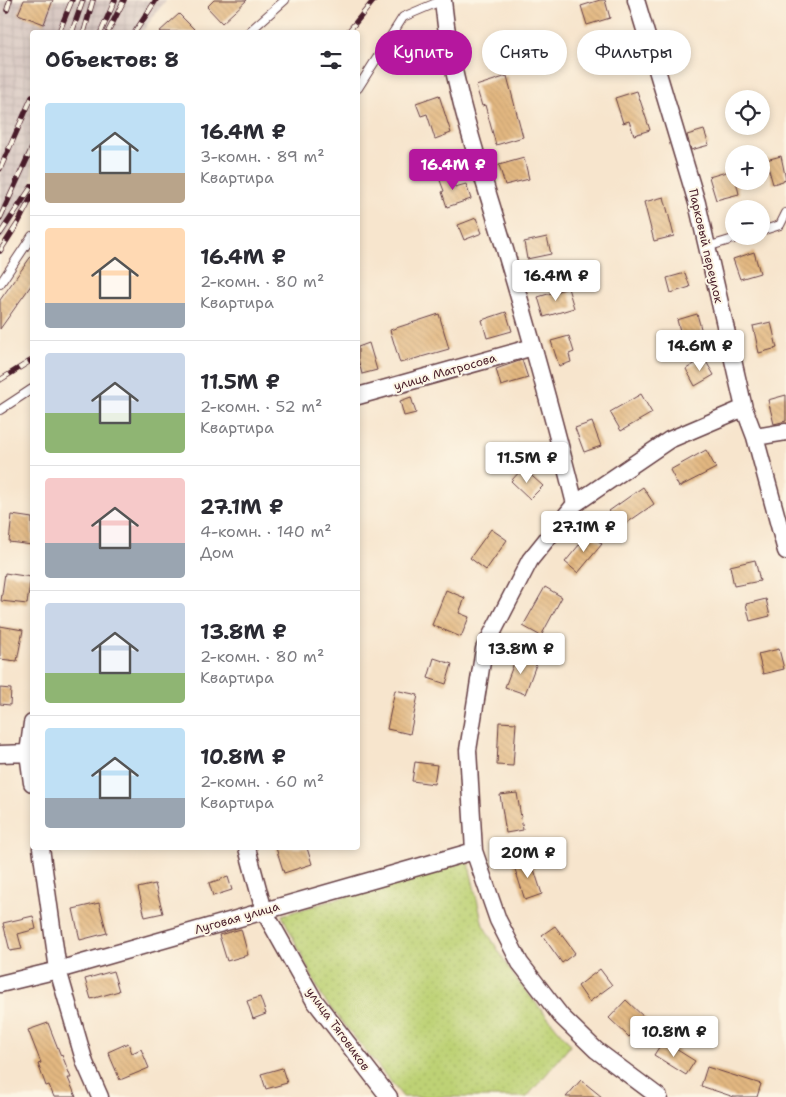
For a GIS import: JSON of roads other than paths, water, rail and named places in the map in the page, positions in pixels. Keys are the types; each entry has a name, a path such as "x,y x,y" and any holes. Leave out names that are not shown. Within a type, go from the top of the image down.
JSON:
{"street":[{"path":"444,0 446,37 458,90 524,311 575,504"},
{"name":"Парковый переулок","path":"636,0 697,203 744,408 755,437 786,551"},
{"name":"улица Матросова","path":"360,395 532,347"},
{"path":"659,1097 596,1050 561,1016 520,963 498,920 474,851 468,750 484,649 530,560 575,504 669,440 744,408"},
{"path":"755,437 786,432"},
{"path":"30,738 28,754 30,769"},
{"path":"0,754 28,754"},
{"path":"41,850 58,970 85,1063 100,1097"},
{"name":"улица Тяговиков","path":"248,850 264,911 314,1000 389,1097"},
{"name":"Луговая улица","path":"0,984 58,970 474,851"}],"lane":[{"path":"251,30 285,0"},
{"path":"360,85 403,17 444,0"},
{"path":"770,228 780,225 786,213"},
{"path":"0,284 30,239"},
{"path":"707,247 725,242"},
{"path":"0,410 30,390"}],"railway":[{"path":"7,10 10,0"},
{"path":"60,30 72,0"},
{"path":"73,30 83,0"},
{"path":"85,30 93,0"},
{"path":"102,30 115,0"},
{"path":"109,30 124,0"},
{"path":"136,30 156,0"},
{"path":"350,30 374,0"},
{"path":"0,169 30,102"},
{"path":"0,218 30,152"},
{"path":"0,234 30,189"},
{"path":"0,251 30,200"},
{"path":"0,380 30,361"}]}
